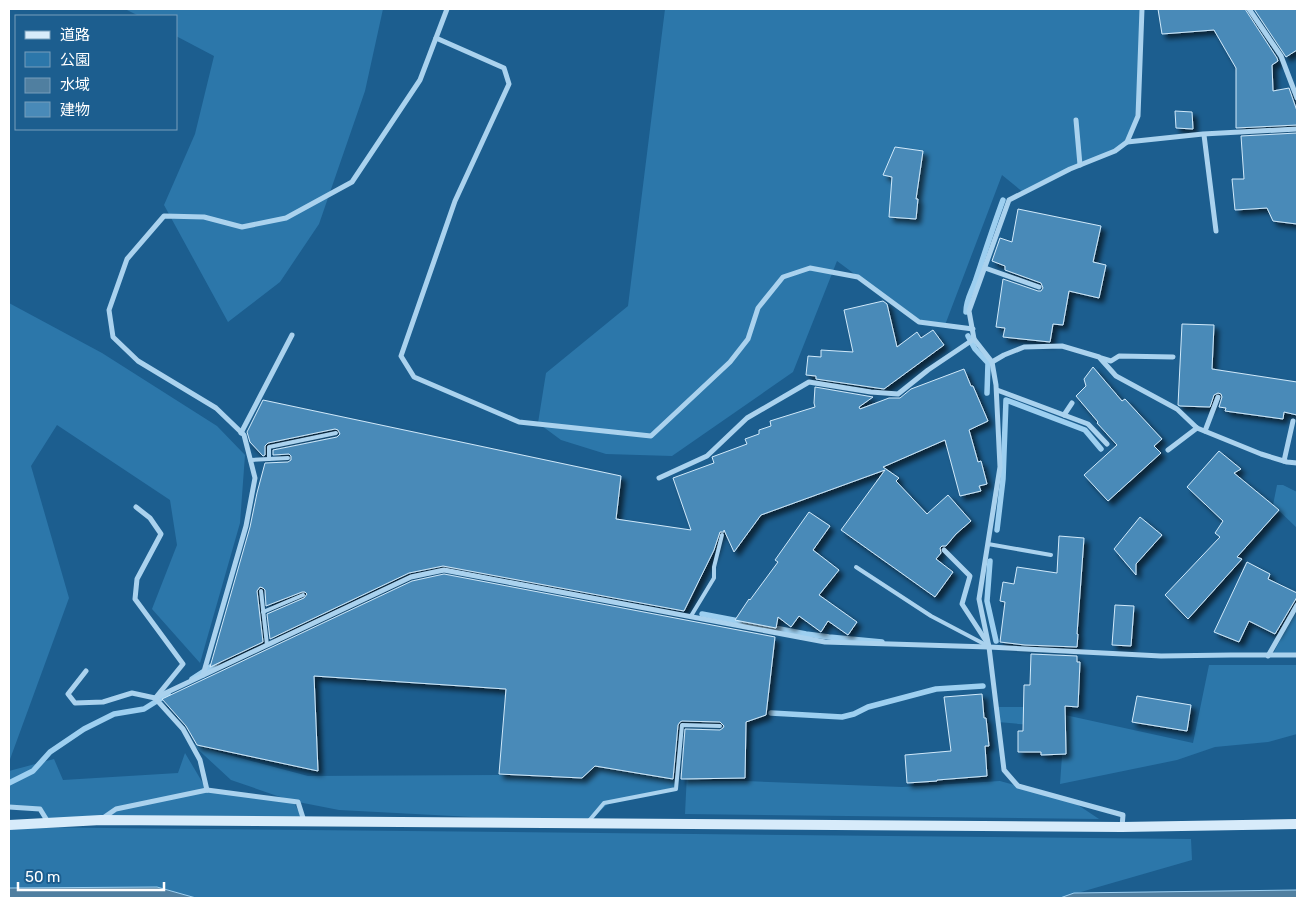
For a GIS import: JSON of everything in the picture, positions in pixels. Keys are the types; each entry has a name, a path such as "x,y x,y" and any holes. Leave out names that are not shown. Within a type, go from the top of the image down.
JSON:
{"street":[{"path":"203,675 246,526 255,478 244,435 241,432 216,408 138,361 113,337 109,310 127,259 164,216 204,217 242,227 286,218 352,182 420,80 448,9"},
{"path":"1128,142 1138,116 1142,9"},
{"path":"1249,9 1281,56 1297,98"},
{"path":"436,38 504,68 509,84 455,201 401,356 414,376 519,422 651,436 730,362 748,339 758,308 783,277 810,268 858,277 919,322 973,328"},
{"path":"1076,120 1080,165"},
{"path":"1122,827 1123,815 1018,786 1004,770 990,647 979,599 1000,467 996,390 992,362 974,339 970,311 1009,200 1070,169 1115,151 1128,142 1204,134 1297,129"},
{"path":"1204,134 1216,231"},
{"path":"985,268 1039,287"},
{"path":"241,432 292,335"},
{"path":"659,478 707,456 747,418 809,382 871,392 898,394 928,370 974,339"},
{"path":"992,362 1004,355 1024,348 1062,346 1111,361 1119,356 1173,356"},
{"path":"1099,357 1116,376 1177,409 1197,428 1261,454 1284,462 1297,463"},
{"path":"996,390 1088,424 1107,444"},
{"path":"1205,432 1218,397"},
{"path":"1064,415 1072,403"},
{"path":"1284,462 1293,421"},
{"path":"1168,450 1197,428"},
{"path":"136,507 150,518 161,534 137,579 135,598 184,664 156,698"},
{"path":"944,550 970,576 962,604 990,647"},
{"path":"156,698 411,577 444,570 825,642 990,647 1161,656 1297,656"},
{"path":"1268,656 1297,605"},
{"path":"86,671 68,694 75,703 103,702 132,693 156,698 183,729 200,760 207,790"},
{"path":"101,820 116,808 207,790 298,802 304,821"},
{"path":"9,807 40,809 48,823"},
{"path":"9,825 101,820 1122,827 1297,824"}],"lane":[{"path":"269,459 269,447 336,433"},
{"path":"250,460 288,458"},
{"path":"691,616 714,578 714,567 722,535"},
{"path":"988,544 1051,555"},
{"path":"856,567 931,616 990,647"},
{"path":"261,591 267,645"},
{"path":"263,612 303,595"},
{"path":"587,824 604,803 676,789 682,725 720,726"}],"green space":[{"path":"125,9 383,9 365,91 319,224 280,282 228,322 164,205 195,134 214,56 178,37 178,15 137,15"},
{"path":"665,9 1142,9 1138,113 1127,142 1119,148 1024,193 1002,175 945,325 919,322 837,261 793,372 672,456 606,454 561,440 538,423 546,373 628,306"},
{"path":"9,303 102,353 217,426 245,455 240,523 200,663 152,609 177,545 170,500 57,425 31,466 69,598 9,762"},
{"path":"1277,485 1283,485 1297,492 1297,528 1273,505"},
{"path":"1297,607 1297,653 1273,654"},
{"path":"1209,665 1297,665 1297,734 1268,742 1215,747 1177,760 1060,784 1064,728 998,722 996,707 1063,707 1065,715 1193,743"},
{"path":"191,743 308,776 499,775 584,779 595,766 677,779 676,789 610,802 587,823 339,810 293,801 304,821 48,823 40,809 9,807 9,771 54,759 63,780 178,773 185,753 207,790 289,800 231,780"},
{"path":"687,773 701,781 902,787 1000,781 1072,801 1099,819 685,814"},
{"path":"9,827 1191,839 1192,860 1060,898 196,898 157,887 9,888"}],"water":[{"path":"157,887 196,898 9,898 9,888"},
{"path":"1297,890 1297,898 1060,898 1074,893"}],"building":[{"path":"1158,9 1245,9 1277,58 1278,61 1272,65 1273,91 1289,88 1297,111 1297,125 1236,128 1236,68 1214,30 1162,34"},
{"path":"1254,9 1297,9 1297,50 1286,57"},
{"path":"1175,111 1192,112 1193,129 1176,128"},
{"path":"1297,133 1297,224 1273,221 1267,208 1235,210 1232,179 1244,179 1241,136"},
{"path":"895,147 923,151 916,199 918,199 916,219 889,217 892,177 883,175"},
{"path":"1018,209 1101,226 1093,262 1106,265 1099,298 1069,291 1063,325 1053,324 1050,342 1003,337 1005,328 996,327 1003,279 1038,291 1041,291 1043,288 1041,283 1005,270 1005,266 992,261 1000,238 1012,242"},
{"path":"883,301 887,304 897,347 917,332 921,338 933,330 944,345 884,389 816,379 816,376 806,375 808,356 821,357 821,350 853,352 844,310"},
{"path":"1182,324 1214,325 1212,369 1297,382 1297,415 1284,412 1283,419 1225,411 1226,408 1219,407 1222,397 1218,393 1214,395 1210,407 1178,405"},
{"path":"1093,367 1122,401 1125,399 1162,439 1154,446 1161,453 1108,501 1084,475 1117,445 1076,396 1086,386 1084,379"},
{"path":"964,369 988,421 969,430 978,462 981,461 987,484 979,486 981,491 960,496 945,440 883,467 899,478 896,481 927,514 948,495 971,521 946,546 940,548 941,553 936,559 953,572 935,597 841,530 885,470 761,515 734,552 724,530 724,532 720,532 714,550 684,611 443,566 409,573 270,639 267,614 304,598 307,594 302,592 266,606 265,590 260,587 257,591 263,642 210,667 250,527 265,463 288,462 291,460 289,454 273,455 273,450 337,437 340,434 335,429 268,443 265,446 265,455 263,456 250,442 247,432 263,400 621,476 616,519 691,530 673,478 714,463 712,457 747,444 745,439 759,434 759,430 771,426 770,421 815,407 815,387 873,397 859,407 860,409 889,398 900,398 911,389"},
{"path":"1219,451 1241,469 1234,473 1279,510 1237,557 1242,559 1188,619 1165,595 1220,537 1215,533 1223,521 1187,487"},
{"path":"809,512 830,526 813,550 839,570 819,595 857,622 848,635 828,621 821,632 799,616 791,627 778,617 776,628 735,620 778,562 775,560"},
{"path":"1140,517 1162,535 1136,564 1136,575 1114,549"},
{"path":"1059,536 1084,538 1077,647 1000,642 1005,602 1000,601 1003,582 1014,584 1017,567 1057,573"},
{"path":"1247,562 1270,574 1268,579 1297,593 1297,597 1275,634 1249,621 1239,642 1214,632"},
{"path":"444,574 775,637 766,715 746,722 745,778 681,779 685,729 720,730 724,726 720,722 682,721 678,725 673,779 595,766 582,778 499,774 506,689 314,676 318,771 197,745 186,726 162,699 412,581"},
{"path":"1115,605 1134,606 1131,646 1112,645"},
{"path":"1031,654 1077,656 1077,662 1080,662 1078,707 1065,706 1066,754 1041,755 1041,752 1018,752 1018,731 1023,731 1024,685 1030,685"},
{"path":"982,694 989,746 985,746 987,776 907,783 905,755 951,751 944,697"},
{"path":"1137,696 1191,705 1187,731 1132,722"}],"waterway":[{"path":"966,312 968,300 1003,200"},
{"path":"968,336 975,349 988,363 987,393"},
{"path":"997,530 1003,479 1006,400 1085,430 1101,449"},
{"path":"990,561 987,601 996,641"},
{"path":"702,614 806,634 882,642"},
{"path":"192,679 218,662"},
{"path":"771,713 842,717 854,714 868,707 936,689 983,686"},
{"path":"9,783 33,771 50,752 84,729 114,714 144,709 168,694"}]}
